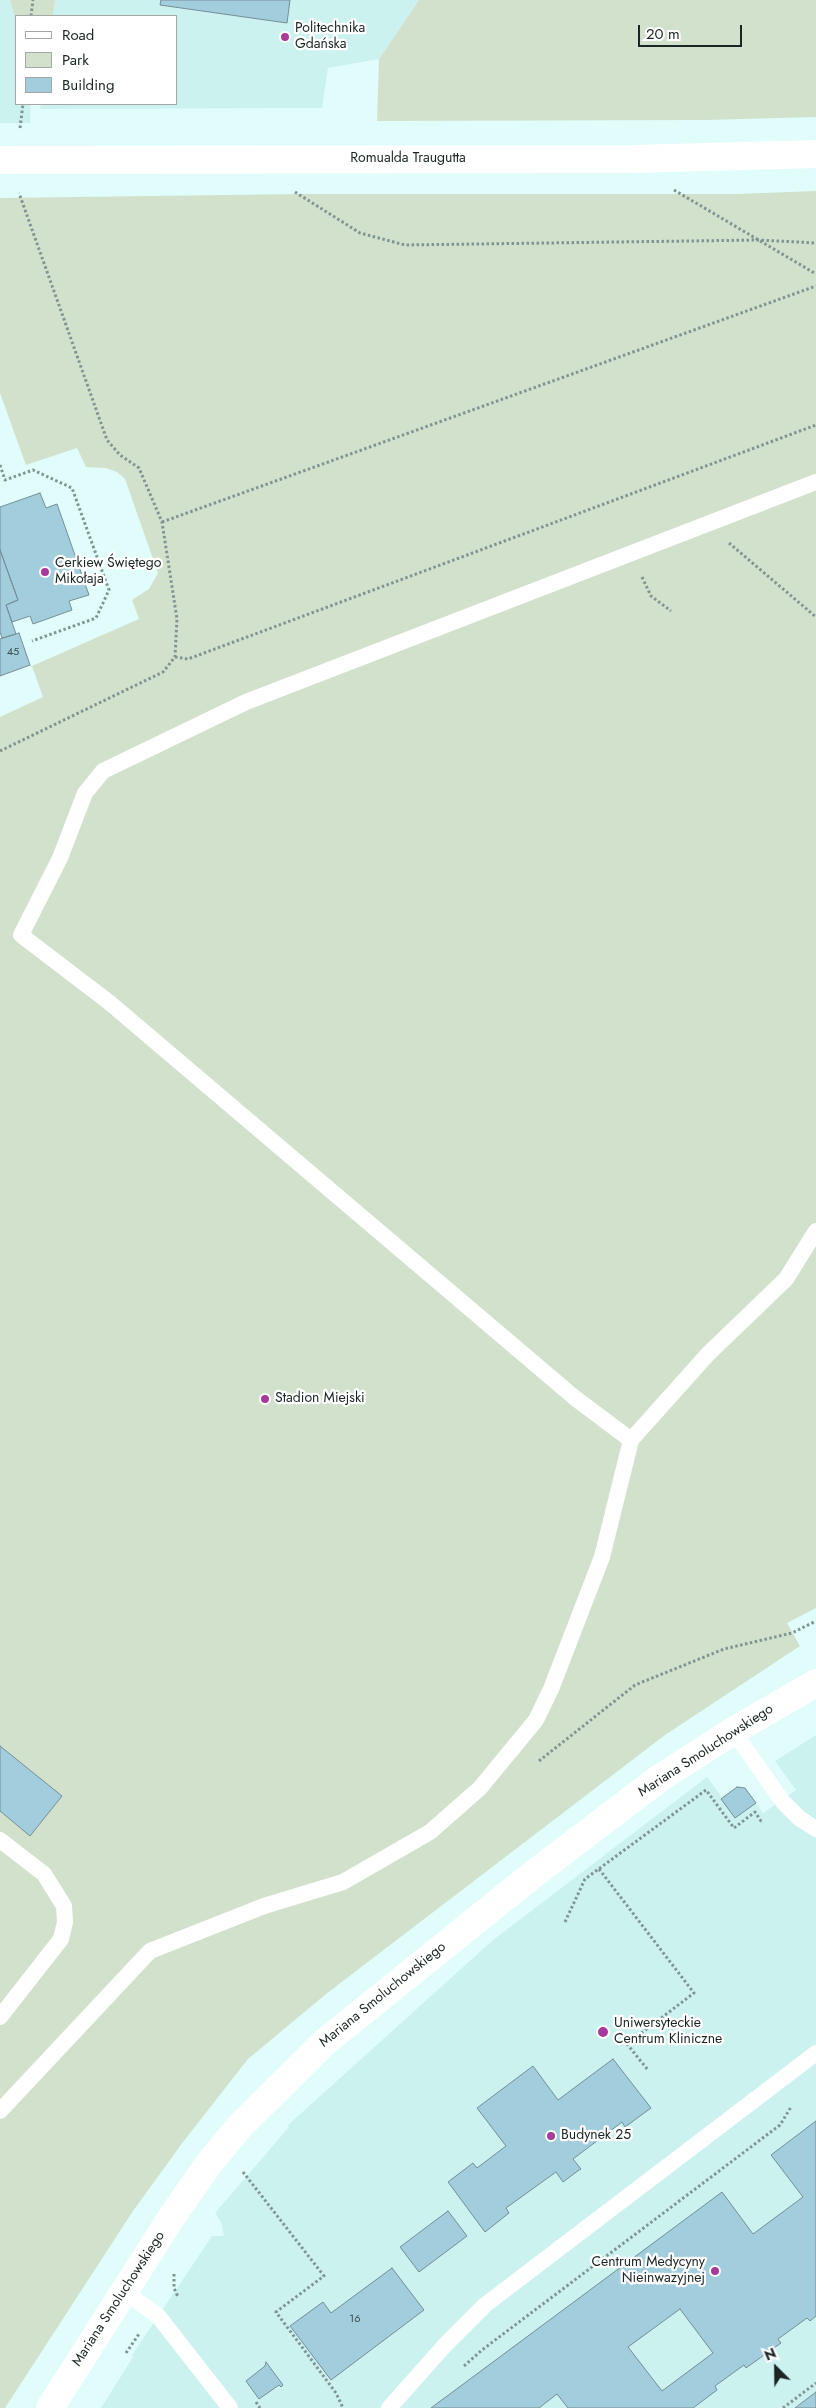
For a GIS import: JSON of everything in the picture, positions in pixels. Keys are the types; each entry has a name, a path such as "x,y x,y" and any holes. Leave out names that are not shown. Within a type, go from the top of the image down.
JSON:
{"street":[{"name":"Romualda Traugutta","path":"0,160 633,158 816,154"},
{"name":"Mariana Smoluchowskiego","path":"50,2408 124,2291 210,2162 240,2126 325,2042 532,1876 644,1790 734,1731 816,1683"}],"lane":[{"path":"630,1440 568,1392 110,1003 21,935 60,858 85,793 103,770 246,702 816,482"},
{"path":"0,2111 150,1951 264,1906 343,1882 430,1832 480,1788 536,1720 551,1689 602,1557 630,1440 708,1354 786,1279 816,1231"},
{"path":"734,1731 782,1802 799,1818 816,1829"},
{"path":"0,1840 44,1874 64,1906 65,1922 61,1939 0,2017"},
{"path":"389,2408 446,2344 485,2305 816,2053"},
{"path":"124,2291 153,2312 230,2408"}],"path":[{"path":"31,15 32,0"},
{"path":"20,128 22,105"},
{"path":"668,186 816,274"},
{"path":"294,192 360,233 405,245 760,240 816,243"},
{"path":"0,751 163,672 175,657 177,619 162,522 138,468 120,455 107,440 20,193"},
{"path":"162,522 816,286"},
{"path":"175,657 188,659 816,425"},
{"path":"0,465 5,480 34,470 72,488 109,590 96,618 32,641"},
{"path":"707,524 816,617"},
{"path":"631,553 651,596 671,611"},
{"path":"533,1766 635,1685 724,1650 792,1633 816,1621"},
{"path":"565,1922 585,1879 706,1790 734,1828 755,1812"},
{"path":"599,1869 694,1993 627,2044 648,2070"},
{"path":"461,2369 482,2350 780,2125 791,2106"},
{"path":"247,2178 324,2276 276,2312 336,2393 343,2408"},
{"path":"121,2360 173,2281 174,2272"},
{"path":"173,2281 180,2300"},
{"path":"783,2408 816,2383"},
{"path":"254,2400 260,2408"}],"shaded area":[{"path":"0,0 10,0 15,18 15,105 31,105 30,123 0,123"},
{"name":"Politechnika Gdańska","path":"55,0 419,0 379,59 328,68 322,108 40,109 41,105 178,105 178,15 53,15"},
{"name":"Uniwersyteckie Centrum Kliniczne","path":"816,1735 816,2408 101,2408 133,2357 132,2355 212,2236 224,2236 221,2222 215,2213 289,2127 288,2125 493,1940 707,1777 722,1797 737,1787 745,1788 763,1813 796,1790 775,1761"}],"green space":[{"path":"10,0 55,0 53,15 15,15 15,18"},
{"path":"419,0 816,0 816,117 706,120 377,121 379,59"},
{"path":"816,191 816,1608 787,1623 800,1646 665,1735 326,1994 248,2059 183,2142 133,2211 5,2408 0,2408 0,717 43,697 32,666 139,619 132,600 149,589 158,573 125,479 117,472 106,468 86,467 77,448 26,465 0,393 0,198 300,194 737,194"}],"building":[{"path":"161,0 290,0 287,23 160,5"},
{"name":"Cerkiew Świętego Mikołaja","path":"40,493 46,508 57,504 89,595 69,601 72,610 33,624 30,616 12,622 6,605 18,600 0,550 0,507"},
{"path":"0,550 18,600 6,605 16,634 2,638 0,632"},
{"path":"19,633 30,665 0,676 0,639"},
{"path":"0,1746 62,1796 30,1836 0,1811"},
{"path":"737,1787 745,1788 756,1803 735,1818 721,1799"},
{"name":"Budynek 25","path":"613,2059 651,2108 625,2127 622,2122 573,2159 581,2169 563,2182 556,2172 506,2208 509,2213 485,2232 448,2182 473,2163 477,2168 506,2146 477,2108 533,2066 558,2100"},
{"name":"Centrum Medycyny Nieinwazyjnej","path":"816,2121 816,2316 810,2321 807,2318 778,2339 781,2343 746,2368 744,2365 715,2386 717,2390 693,2408 568,2408 557,2394 539,2408 431,2408 722,2192 753,2234 803,2197 771,2155","holes":["680,2309 713,2353 662,2391 628,2347"]},
{"path":"448,2211 467,2236 419,2272 400,2247"},
{"path":"392,2268 424,2310 331,2380 290,2326 323,2302 331,2313"},
{"path":"266,2362 283,2385 281,2387 279,2385 259,2399 246,2381 265,2366"},
{"path":"816,2392 816,2408 795,2408"}],"place":[{"name":"Politechnika Gdańska","path":"285,37"},
{"name":"Cerkiew Świętego Mikołaja","path":"45,572"},
{"name":"Stadion Miejski","path":"265,1399"},
{"name":"Uniwersyteckie Centrum Kliniczne","path":"603,2032"},
{"name":"Budynek 25","path":"551,2136"},
{"name":"Centrum Medycyny Nieinwazyjnej","path":"715,2271"}]}
